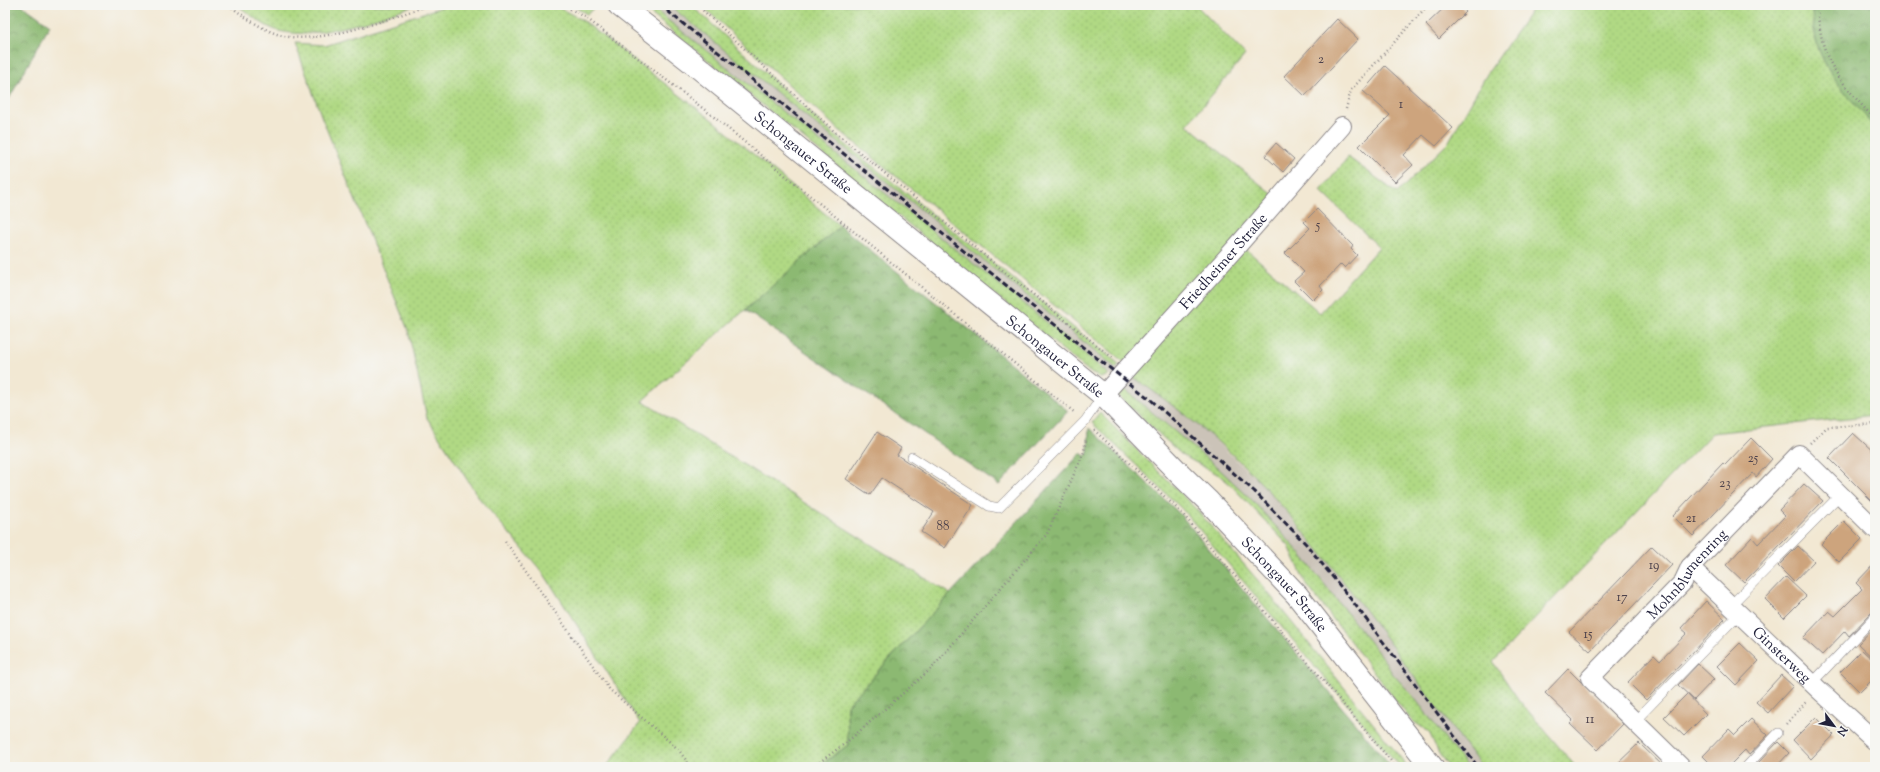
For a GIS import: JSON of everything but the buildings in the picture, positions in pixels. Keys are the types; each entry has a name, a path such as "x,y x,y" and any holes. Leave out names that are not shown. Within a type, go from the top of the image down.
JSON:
{"main road":[{"name":"Schongauer Straße","path":"619,5 693,62 1103,395 1180,476 1209,502 1297,595 1432,767"}],"street":[{"name":"Friedheimer Straße","path":"1103,395 1126,367 1239,244 1342,126"},
{"path":"1799,454 1875,529"},
{"name":"Mohnblumenring","path":"1681,767 1590,678 1683,582 1690,567 1799,454"},
{"name":"Ginsterweg","path":"1690,567 1875,741"}],"lane":[{"path":"912,457 989,506 999,508 1085,421 1103,395"},
{"path":"1635,721 1840,495"},
{"path":"1815,686 1875,617"},
{"path":"1746,767 1778,733"}],"path":[{"path":"229,5 258,26 278,34 295,38 324,36 373,24 429,5"},
{"path":"563,5 585,17 714,117 1085,421 1182,512 1396,767"},
{"path":"697,5 836,133 995,264 1126,367"},
{"path":"1342,126 1350,90 1428,5"},
{"path":"1816,5 1824,49 1828,60 1845,84 1875,120"},
{"path":"813,767 847,742 932,668 1047,534 1084,452 1086,434 1085,421"},
{"path":"1799,454 1826,427 1875,424"},
{"path":"505,541 610,690 678,749 691,767"},
{"path":"1778,733 1815,686"}],"shaded area":[{"path":"648,5 669,5 990,266 1126,372 1190,417 1263,485 1318,550 1482,767 1467,767 1413,696 1392,673 1384,660 1299,552 1252,500 1218,468 1074,344"}],"green space":[{"path":"5,5 22,5 50,25 5,106"},
{"path":"237,5 416,5 348,26 311,33 294,33 279,31 268,27"},
{"path":"448,5 554,5 582,20 711,119 840,226 642,401 950,594 847,705 848,745 818,767 606,767 640,723 544,574 479,498 427,418 408,330 322,118 295,43 324,45"},
{"path":"571,5 592,5 595,7 587,14"},
{"path":"640,5 649,5 1074,344 1109,375 1101,378 1091,373"},
{"path":"669,5 691,5 834,135 1119,364 1116,368"},
{"path":"701,5 1196,5 1245,55 1187,125 1276,197 1125,363 838,129"},
{"path":"1535,5 1811,5 1816,39 1829,70 1875,127 1875,415 1712,433 1493,662 1518,699 1576,767 1482,767 1349,588 1293,519 1263,485 1215,439 1126,372 1242,246 1320,313 1379,247 1321,191 1348,157 1397,193 1448,143 1487,74"},
{"path":"1811,5 1875,5 1875,127 1836,80 1823,60 1816,39"},
{"path":"840,226 974,333 1068,411 999,485 745,310"},
{"path":"1121,386 1218,468 1252,500 1299,552 1384,660 1392,673 1413,696 1467,767 1449,767 1439,754 1429,732 1411,720 1306,584 1289,546 1230,484 1219,475 1182,455 1117,395"},
{"path":"1100,413 1196,509 1261,584 1408,767 1400,767 1182,509 1092,423"},
{"path":"1089,428 1179,513 1392,767 818,767 848,745 847,705 1081,453 1085,456 1088,453"}],"railway":[{"path":"660,5 1075,341 1151,400 1254,491 1306,544 1353,602 1478,767"}]}
